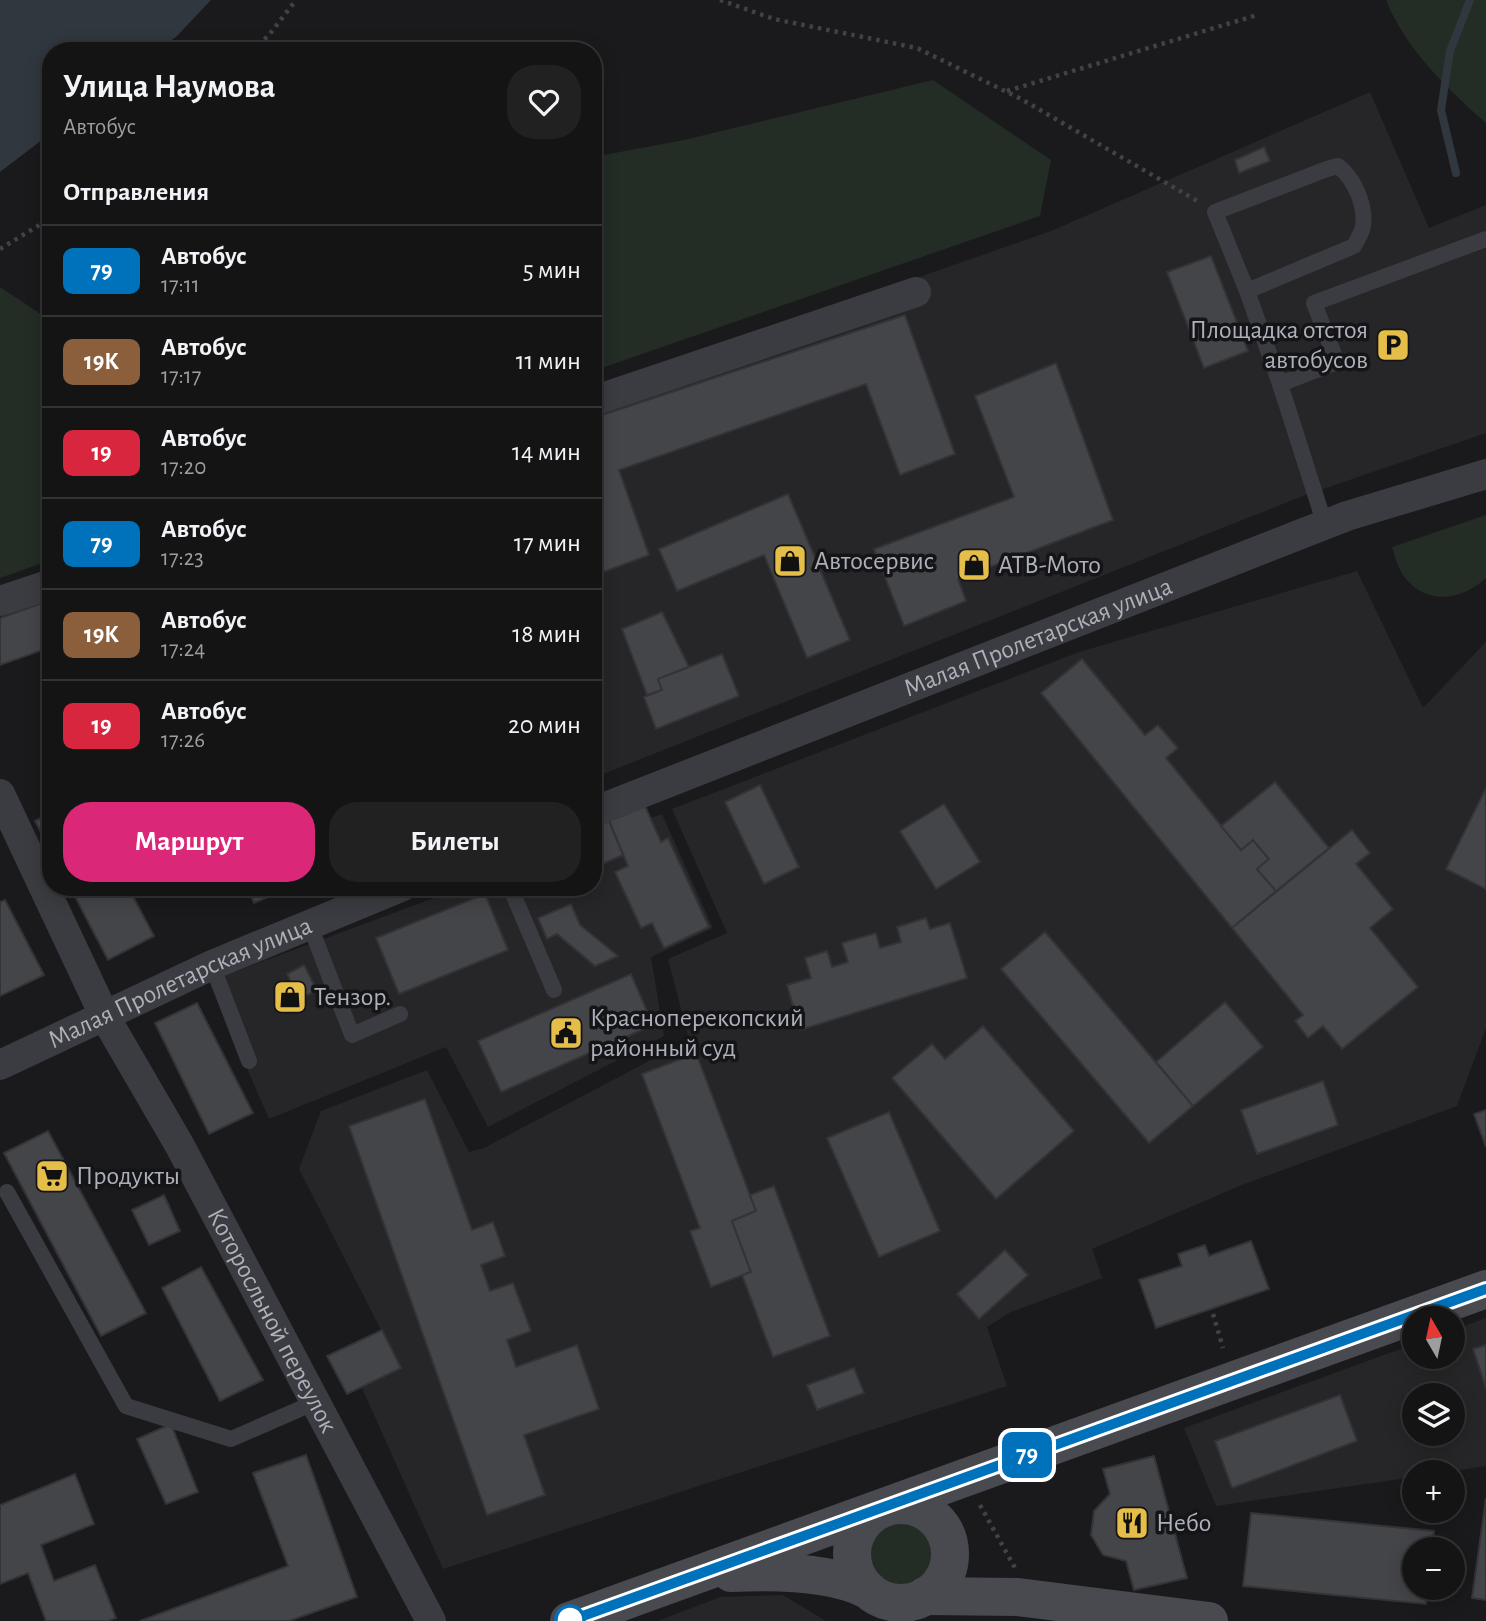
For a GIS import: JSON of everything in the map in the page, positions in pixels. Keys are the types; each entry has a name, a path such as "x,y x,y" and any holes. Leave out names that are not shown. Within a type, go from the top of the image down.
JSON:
{"main road":[{"path":"569,1621 1486,1289"},
{"path":"918,1606 941,1581 946,1571 953,1517 963,1496 979,1479 1000,1465"},
{"path":"875,1602 861,1582 852,1562 854,1539 864,1522 883,1508 905,1505 921,1508 938,1522 963,1569 982,1584 1018,1597"},
{"path":"691,1578 725,1573 775,1572 851,1583 875,1602 894,1601 918,1606 1018,1597 1209,1621"}],"street":[{"path":"602,398 916,292"},
{"name":"Малая Пролетарская улица","path":"602,808 1325,525 1486,474"},
{"path":"0,601 42,586"},
{"name":"Которосльной переулок","path":"0,794 42,882"},
{"name":"Которосльной переулок","path":"48,896 106,1017 180,1146 432,1621"},
{"name":"Малая Пролетарская улица","path":"0,1065 212,965 378,896"}],"lane":[{"path":"1247,290 1354,247 1363,228 1363,209 1349,174 1338,166 1215,212 1247,290 1325,525"},
{"path":"1280,384 1336,362 1314,303 1486,239"},
{"path":"514,896 554,990"},
{"path":"309,923 352,1035 400,1014"},
{"path":"212,965 248,1061"},
{"path":"8,1192 126,1406 231,1439 316,1402"}],"path":[{"path":"262,42 296,0"},
{"path":"720,0 774,19 917,48 1006,92 1134,163 1215,212"},
{"path":"1006,92 1257,15"},
{"path":"0,250 42,224"},
{"path":"1213,1314 1223,1348"}],"shaded area":[{"path":"0,0 211,0 169,42 42,42 42,140 0,172"},
{"path":"1386,0 1486,0 1486,123 1429,67 1404,35"},
{"path":"933,80 1051,160 1040,216 602,368 602,155 684,140"},
{"path":"1370,92 1429,228 1486,205 1486,433 1303,496 602,774 602,388 1051,231"},
{"path":"0,287 42,315 42,563 0,578"},
{"path":"1486,515 1486,578 1463,593 1439,597 1417,589 1407,580 1399,568 1392,547"},
{"path":"1357,571 1423,708 1486,642 1486,1028 1457,1106 1242,1185 1092,1249 1102,1278 1011,1312 987,1327 1007,1386 443,1569 362,1388 347,1394 327,1356 381,1330 299,1169 321,1111 427,1070 469,1152 484,1148 689,1040 668,959 727,933 672,809 1079,652"},
{"path":"662,814 713,928 651,957 664,1036 488,1127 446,1047 269,1119 209,981 440,896 602,896 602,836"},
{"path":"1486,1318 1486,1466 1465,1469 1465,1460 1402,1460 1402,1479 1216,1506 1184,1428 1402,1348 1402,1369 1465,1369 1465,1326"},
{"path":"901,1519 914,1522 925,1529 932,1540 935,1553 932,1566 925,1577 914,1584 901,1587 888,1584 877,1577 870,1566 867,1553 870,1540 877,1529 888,1522"},
{"path":"783,1595 826,1621 658,1621 720,1597"}],"building":[{"path":"1264,147 1270,161 1239,173 1235,160"},
{"path":"1211,256 1248,351 1204,368 1167,272"},
{"path":"905,315 955,454 900,475 866,384 619,470 649,555 602,573 602,415"},
{"path":"1056,363 1113,520 958,579 966,601 904,626 874,549 1014,497 975,396"},
{"path":"788,494 850,640 807,658 764,555 677,591 659,549"},
{"path":"42,603 42,650 0,665 0,618"},
{"path":"662,612 689,667 658,679 662,690 647,695 622,629"},
{"path":"722,654 739,696 656,729 644,697 662,690 658,679"},
{"path":"1082,659 1145,735 1158,725 1178,748 1166,758 1241,850 1253,840 1269,859 1257,869 1276,891 1232,928 1041,693"},
{"path":"1275,782 1329,848 1276,891 1257,869 1269,859 1253,840 1241,850 1221,826"},
{"path":"760,785 799,867 764,884 725,802"},
{"path":"1486,788 1486,889 1446,869"},
{"path":"944,804 980,862 936,889 900,831"},
{"path":"645,806 661,842 668,838 709,927 664,948 652,923 641,928 615,872 628,866 609,821"},
{"path":"42,818 42,834 35,821"},
{"path":"609,821 623,855 602,864 602,824"},
{"path":"1352,830 1370,853 1356,864 1393,909 1370,928 1418,987 1342,1049 1323,1026 1308,1038 1295,1021 1303,1015 1232,928"},
{"path":"75,896 133,896 154,936 108,960"},
{"path":"251,896 270,896 254,903"},
{"path":"486,896 508,950 399,994 376,938"},
{"path":"5,900 44,975 0,996 0,902"},
{"path":"571,904 580,925 618,956 595,966 557,934 547,939 538,918"},
{"path":"926,918 930,929 950,923 967,978 800,1030 787,985 811,978 805,958 827,951 832,967 848,962 842,943 876,933 880,948 901,942 897,927"},
{"path":"1045,932 1193,1106 1149,1143 1001,969"},
{"path":"304,965 317,990 300,999 287,974"},
{"name":"Красноперекопский районный суд","path":"631,974 653,1025 501,1092 478,1041"},
{"path":"1225,1002 1263,1047 1193,1106 1156,1062"},
{"path":"197,1003 253,1113 209,1134 155,1023"},
{"path":"983,1026 1074,1131 996,1199 892,1078 932,1044 945,1059"},
{"path":"696,1053 756,1211 732,1221 751,1272 711,1287 690,1231 700,1228 642,1074"},
{"path":"1323,1081 1338,1125 1257,1154 1241,1110"},
{"path":"425,1099 472,1230 493,1222 505,1256 481,1265 490,1291 513,1283 531,1331 507,1340 516,1367 577,1345 599,1409 524,1435 545,1495 487,1515 349,1126"},
{"path":"1486,1110 1486,1147 1474,1114"},
{"path":"889,1112 940,1231 879,1257 827,1138"},
{"path":"48,1131 146,1313 101,1336 4,1153"},
{"path":"774,1186 830,1336 773,1357 742,1275 751,1272 732,1221 756,1211 750,1195"},
{"path":"164,1195 180,1231 149,1245 132,1210"},
{"path":"1251,1241 1269,1289 1156,1328 1139,1280 1182,1266 1178,1254 1205,1245 1209,1256"},
{"path":"1005,1250 1028,1275 979,1319 957,1294"},
{"path":"201,1267 263,1380 220,1401 162,1288"},
{"path":"382,1330 401,1368 347,1394 327,1356"},
{"path":"1486,1345 1486,1388 1473,1349"},
{"path":"854,1368 864,1393 817,1410 807,1385"},
{"path":"1340,1395 1357,1441 1232,1488 1215,1441"},
{"path":"171,1424 198,1492 166,1504 137,1439"},
{"path":"306,1455 357,1597 289,1621 140,1621 288,1566 253,1473"},
{"name":"Небо","path":"1154,1456 1187,1578 1134,1590 1126,1561 1103,1555 1091,1535 1094,1511 1110,1494 1103,1469"},
{"path":"75,1474 94,1524 41,1545 54,1581 95,1565 116,1618 108,1621 46,1621 28,1573 0,1584 0,1505"},
{"path":"1486,1498 1486,1600 1472,1598"},
{"path":"1251,1513 1434,1531 1433,1537 1402,1537 1402,1600 1426,1600 1426,1604 1243,1586"}],"waterway":[{"path":"1456,173 1441,110 1450,51 1470,0"}],"bus line":[{"name":"79","path":"569,1621 1486,1289"}],"place":[{"name":"Площадка отстоя автобусов","path":"1393,345"},
{"name":"Автосервис","path":"790,561"},
{"name":"АТВ-Мото","path":"974,565"},
{"name":"Тензор.","path":"290,997"},
{"name":"Красноперекопский районный суд","path":"566,1033"},
{"name":"Продукты","path":"52,1176"},
{"name":"Небо","path":"1132,1523"}]}
